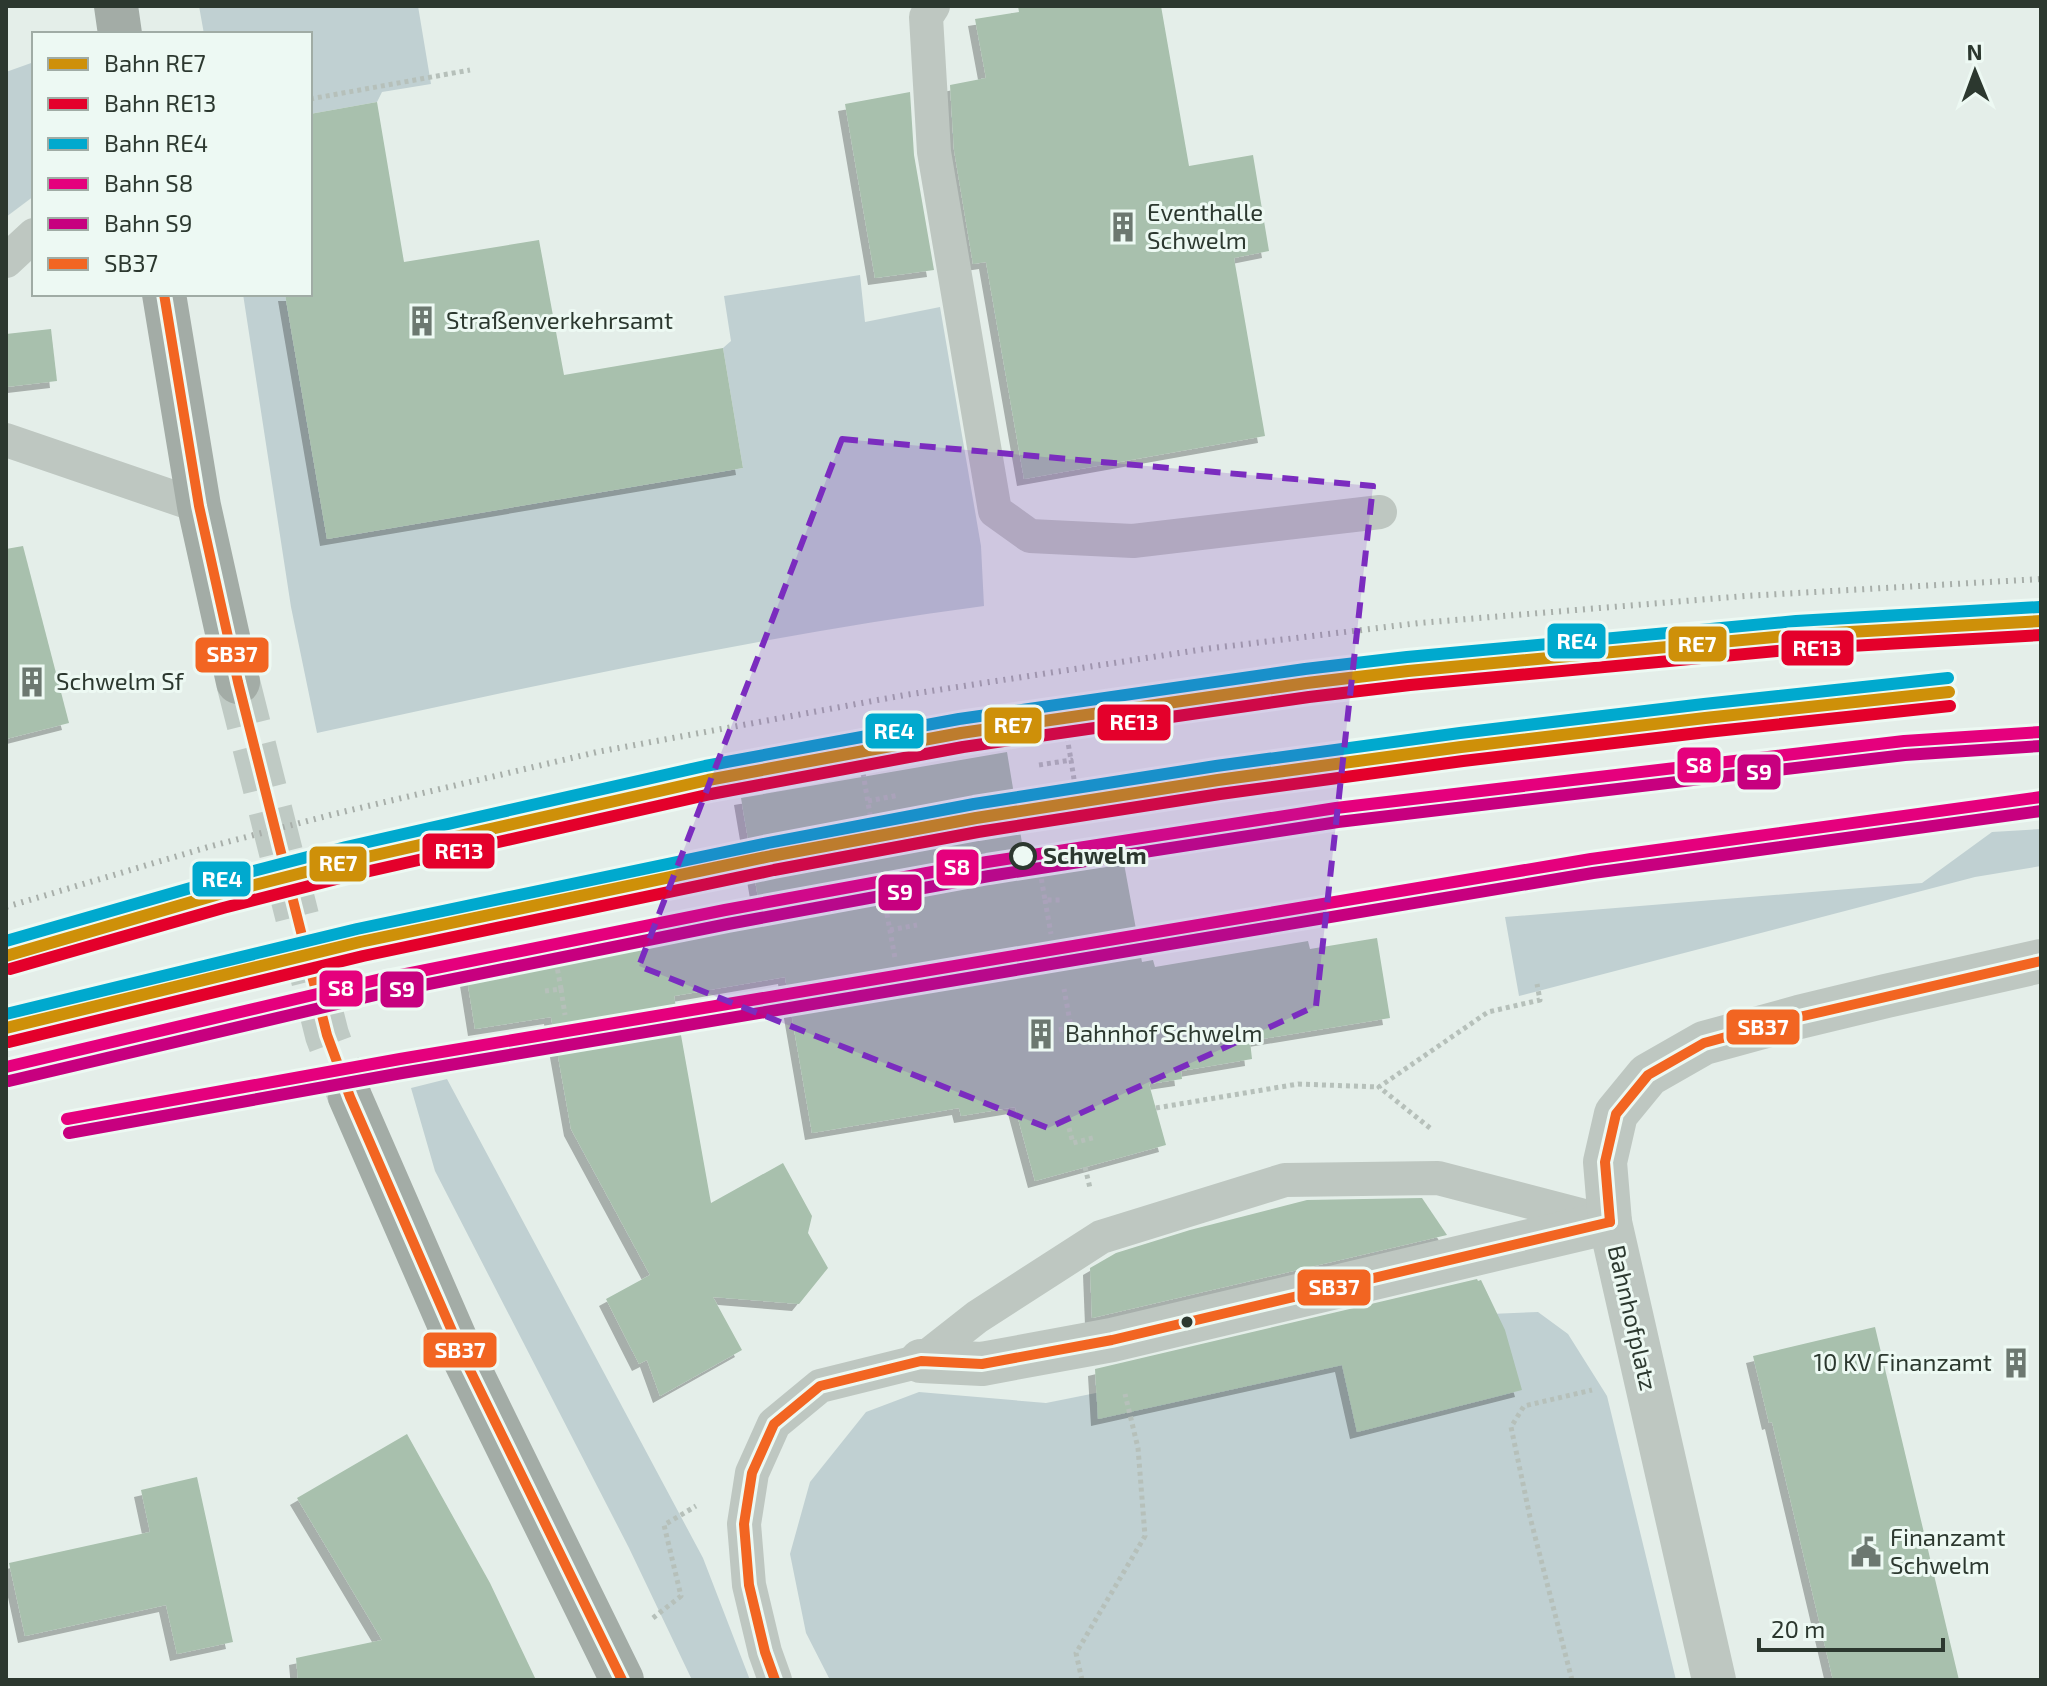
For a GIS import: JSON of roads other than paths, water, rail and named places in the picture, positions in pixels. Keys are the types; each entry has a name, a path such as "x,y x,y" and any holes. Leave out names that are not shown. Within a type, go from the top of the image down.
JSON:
{"main road":[{"path":"116,6 120,32"},
{"path":"164,296 199,506 238,682"},
{"path":"350,1097 462,1354 622,1680"}],"street":[{"path":"1610,1222 1605,1162 1616,1114 1648,1075 1704,1043 1799,1017 2041,961"},
{"name":"Bahnhofplatz","path":"921,1361 982,1364 1112,1340 1610,1222 1714,1680"}],"lane":[{"path":"933,6 926,17 934,152 995,511 1030,536 1133,541 1380,512"},
{"path":"6,261 32,237"},
{"path":"6,440 199,506"},
{"path":"775,1680 749,1585 744,1524 752,1473 774,1424 820,1386 921,1361 977,1317 1101,1237 1285,1180 1438,1178 1610,1222"}],"tunnel":[{"path":"238,682 327,1035 350,1097"}],"railway":[{"path":"6,907 208,847 334,814 597,752 905,695 1205,649 1419,623 1745,596 2041,579"}],"rail line":[{"name":"RE4","path":"6,941 346,847 705,766 959,719 1407,657 1796,621 2040,607"},
{"name":"RE7","path":"6,956 219,894 349,861 708,780 961,733 1408,671 1797,635 2041,621"},
{"name":"RE13","path":"10,969 352,875 711,794 963,747 1410,685 1798,649 2041,635"},
{"name":"RE4","path":"6,1014 357,929 768,843 974,804 1216,766 1460,733 1948,678"},
{"name":"RE7","path":"6,1028 360,942 771,856 976,818 1218,780 1461,747 1949,692"},
{"name":"RE13","path":"9,1042 363,956 774,870 978,832 1220,794 1463,761 1950,706"},
{"name":"S8","path":"6,1067 381,979 725,910 987,862 1336,808 1904,741 2041,732"},
{"name":"S9","path":"9,1081 384,993 728,924 989,876 1338,822 1905,755 2041,746"},
{"name":"S8","path":"67,1119 400,1059 1591,859 2041,797"},
{"name":"S9","path":"69,1133 402,1073 1593,873 2041,811"}],"place":[{"name":"Eventhalle Schwelm","path":"1123,227"},
{"name":"Straßenverkehrsamt","path":"422,321"},
{"name":"Schwelm Sf","path":"32,682"},
{"name":"Schwelm","path":"1023,856"},
{"name":"Bahnhof Schwelm","path":"1041,1034"},
{"name":"10 KV Finanzamt","path":"2016,1363"},
{"name":"Finanzamt Schwelm","path":"1866,1552"}]}
